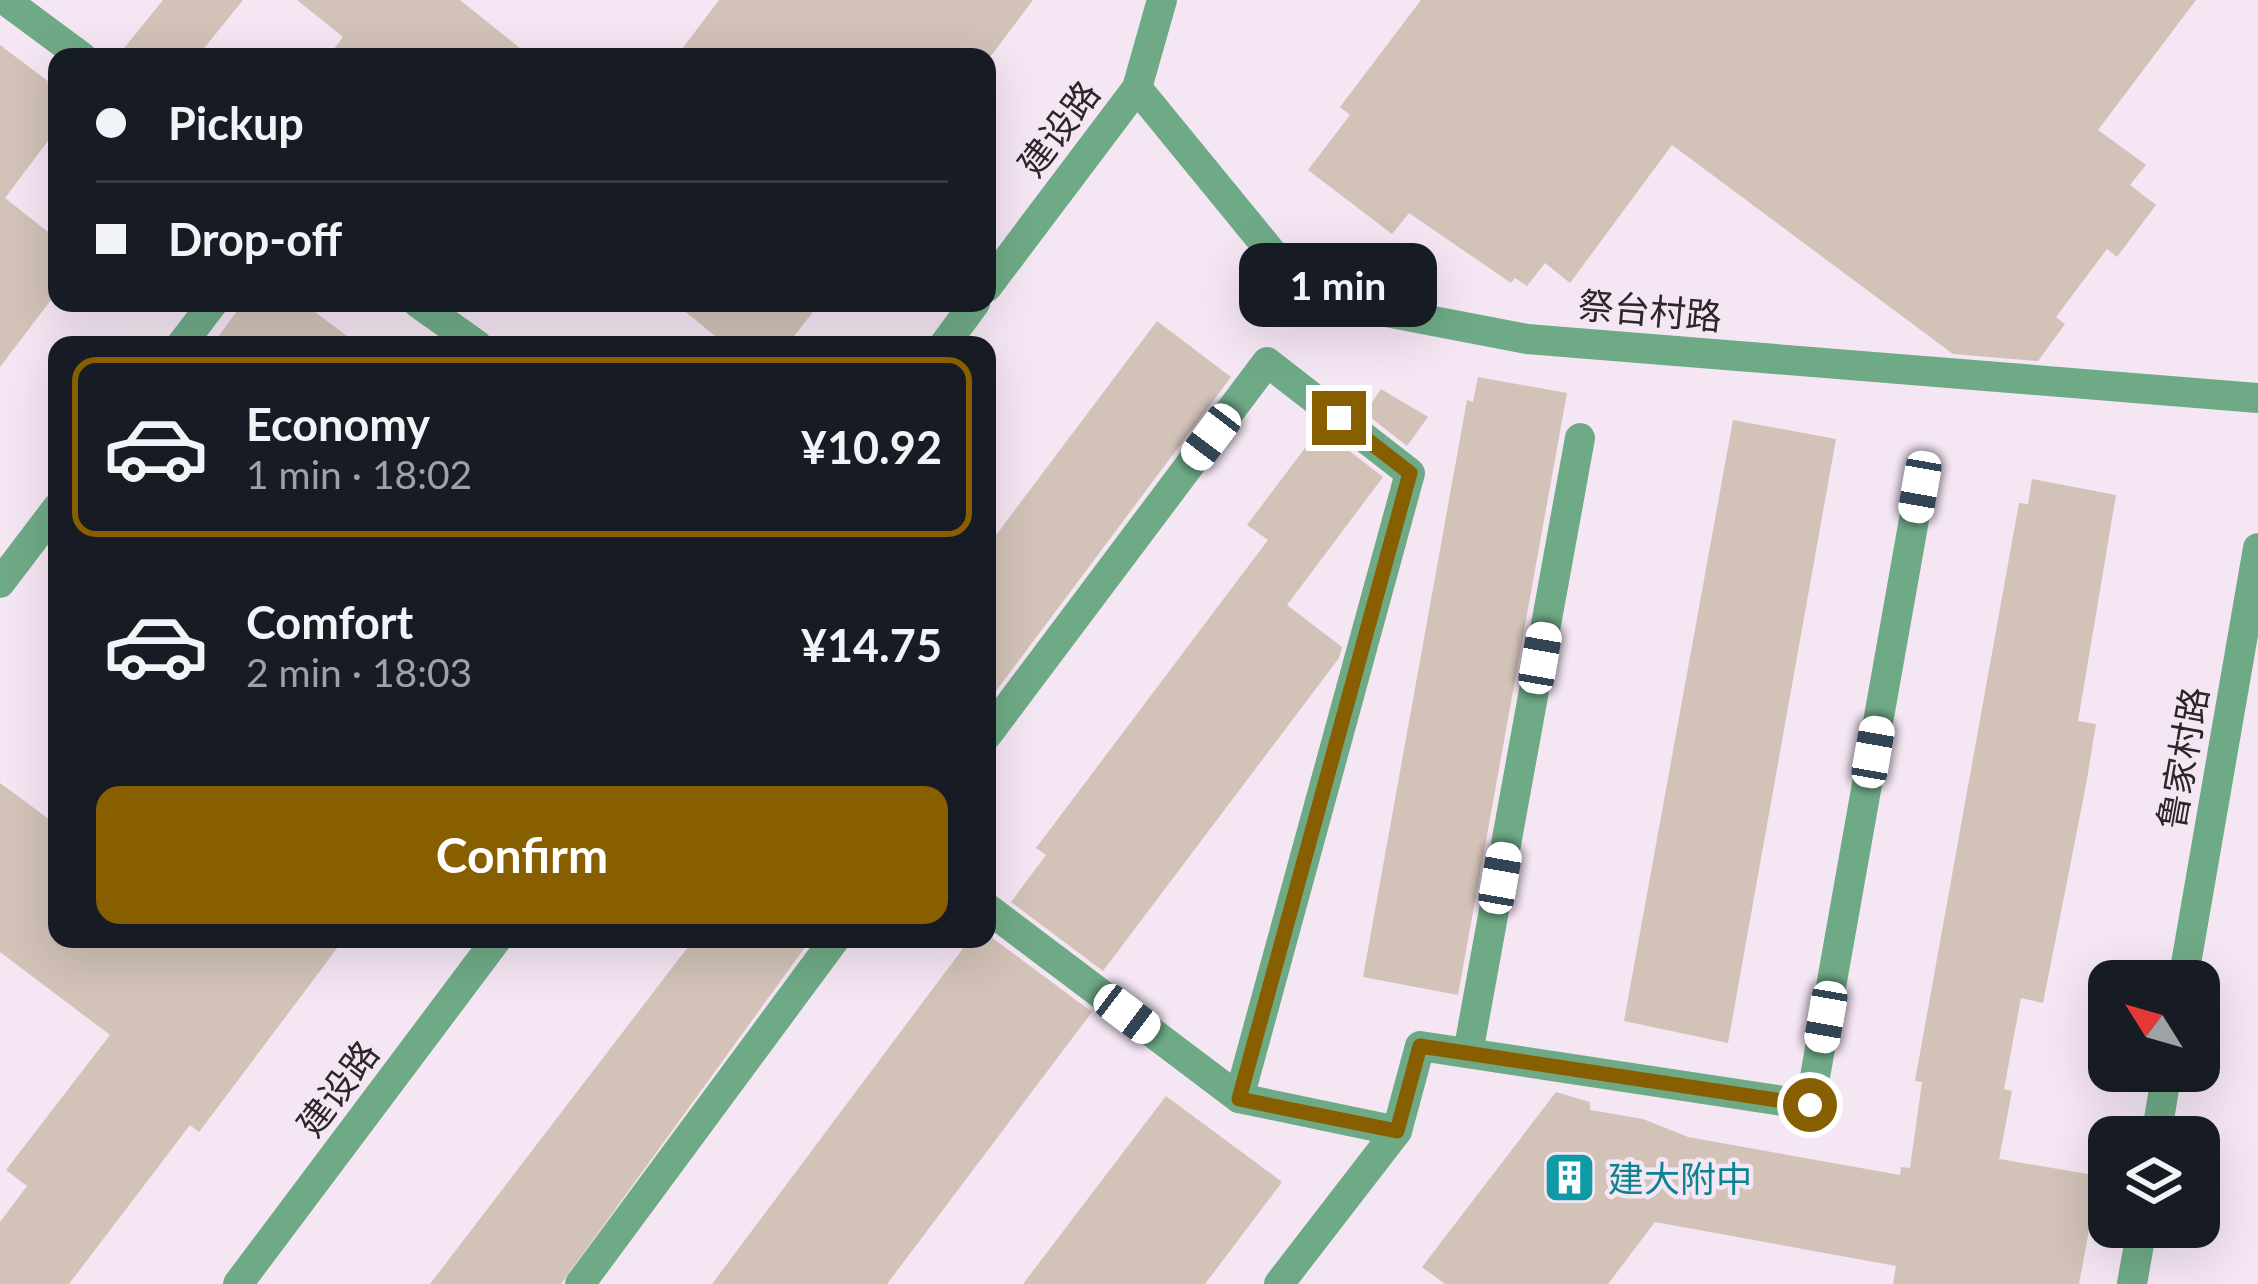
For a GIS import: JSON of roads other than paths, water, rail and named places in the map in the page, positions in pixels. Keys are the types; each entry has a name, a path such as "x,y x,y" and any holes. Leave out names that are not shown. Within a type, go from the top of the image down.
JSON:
{"street":[{"path":"5,0 70,48"},
{"name":"建设路","path":"996,275 1137,88 1162,0"},
{"name":"祭台村路","path":"1137,88 1308,297 1528,340 2258,398"},
{"path":"188,336 206,312"},
{"path":"431,312 464,336"},
{"path":"996,723 1267,362 1410,473 1239,1099"},
{"path":"1468,1054 1580,438"},
{"path":"1279,1284 1397,1131 1420,1046 1810,1105 1920,487"},
{"path":"0,583 48,520"},
{"name":"鲁家村路","path":"2187,960 2258,548"},
{"path":"996,915 1239,1099 1397,1131"},
{"name":"建设路","path":"238,1284 490,948"},
{"path":"580,1284 828,948"},
{"path":"2132,1284 2138,1248"}],"place":[{"name":"建大附中","path":"1569,1178"}]}
